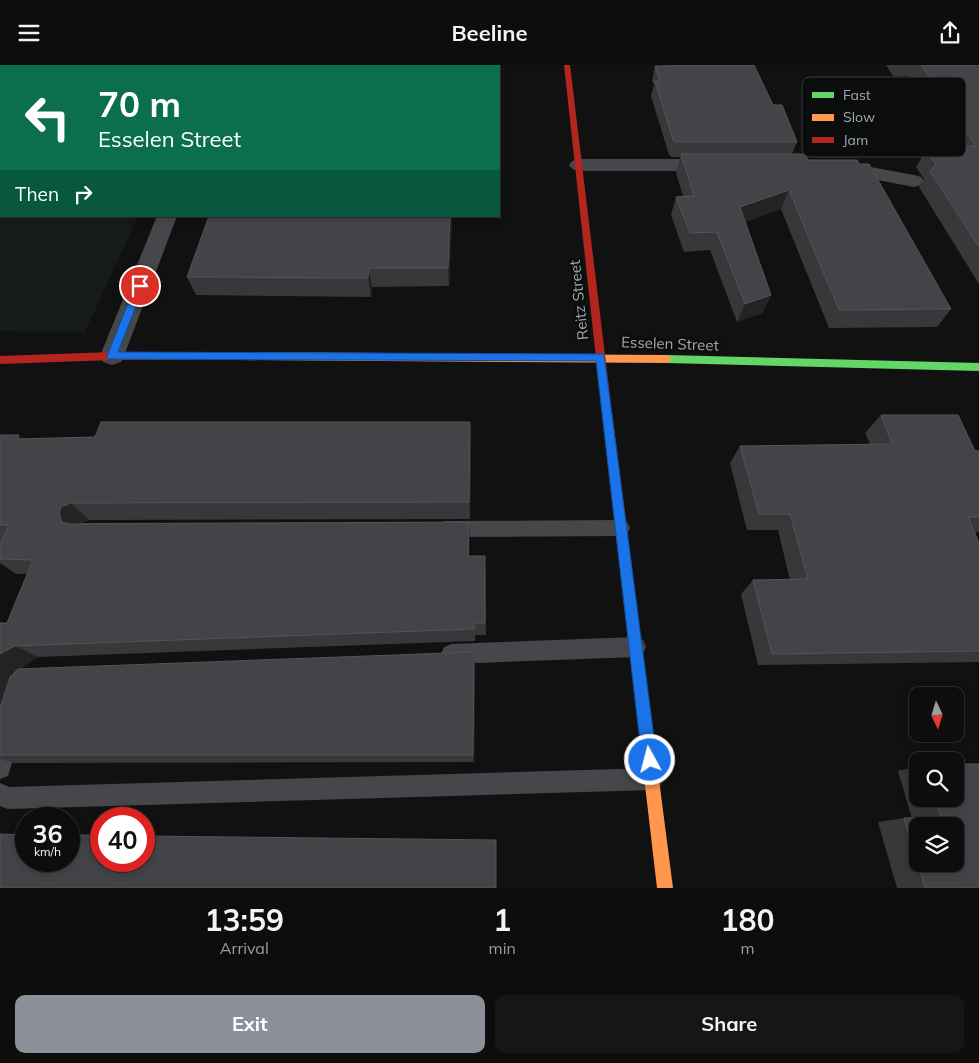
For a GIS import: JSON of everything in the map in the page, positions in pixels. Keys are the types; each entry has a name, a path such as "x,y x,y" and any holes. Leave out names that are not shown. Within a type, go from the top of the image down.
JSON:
{"street":[{"name":"Reitz Street","path":"567,65 600,357 665,888"},
{"path":"579,165 732,165"},
{"path":"820,165 914,181"},
{"path":"112,356 167,217"},
{"name":"Esselen Street","path":"0,360 112,356 600,357 979,367"}],"lane":[{"path":"424,529 622,528"},
{"path":"427,655 636,647"},
{"path":"0,768 16,715"},
{"path":"0,794 8,798 652,779"}],"shaded area":[{"path":"0,217 138,217 85,332 0,331"}],"building":[{"path":"754,65 773,105 782,105 797,142 676,142 673,140 655,81 660,81 655,66"},
{"path":"921,65 979,65 979,247 930,171 936,164 931,157 966,157 966,146 976,146 966,131 966,77 929,77"},
{"path":"681,154 802,154 802,157 806,157 808,160 857,160 859,164 869,164 951,309 839,310 789,190 740,207 771,295 745,304 717,232 690,233 676,197 694,196"},
{"path":"209,217 450,217 448,268 369,268 368,278 187,277"},
{"path":"881,415 958,415 975,451 979,451 979,517 968,517 979,543 979,651 772,654 753,580 808,579 790,514 759,514 740,446 892,444"},
{"path":"101,422 470,422 469,502 71,503 61,507 59,514 62,522 70,524 469,522 468,556 485,556 485,623 474,623 474,629 15,646 0,654 0,623 7,623 33,560 0,559 0,544 9,525 0,525 0,435 19,435 17,439 95,437"},
{"path":"474,652 473,755 0,755 0,708 10,677 18,669"},
{"path":"964,764 979,764 979,888 925,888 920,872 964,872 964,817 941,817 938,807 964,807"},
{"path":"904,818 909,818 909,835"},
{"path":"0,834 15,835 15,872 80,872 80,835 90,835 90,872 155,872 155,836 496,840 496,888 0,888"}],"traffic: fast":[{"path":"667,359 979,367"},
{"path":"607,413 645,725"}],"traffic: slow":[{"path":"238,356 667,359"},
{"path":"645,725 665,888"}],"traffic: jam":[{"path":"567,65 607,413"},
{"path":"0,360 112,356 238,356"}],"route":[{"path":"140,286 112,356 600,357 650,760"}]}
